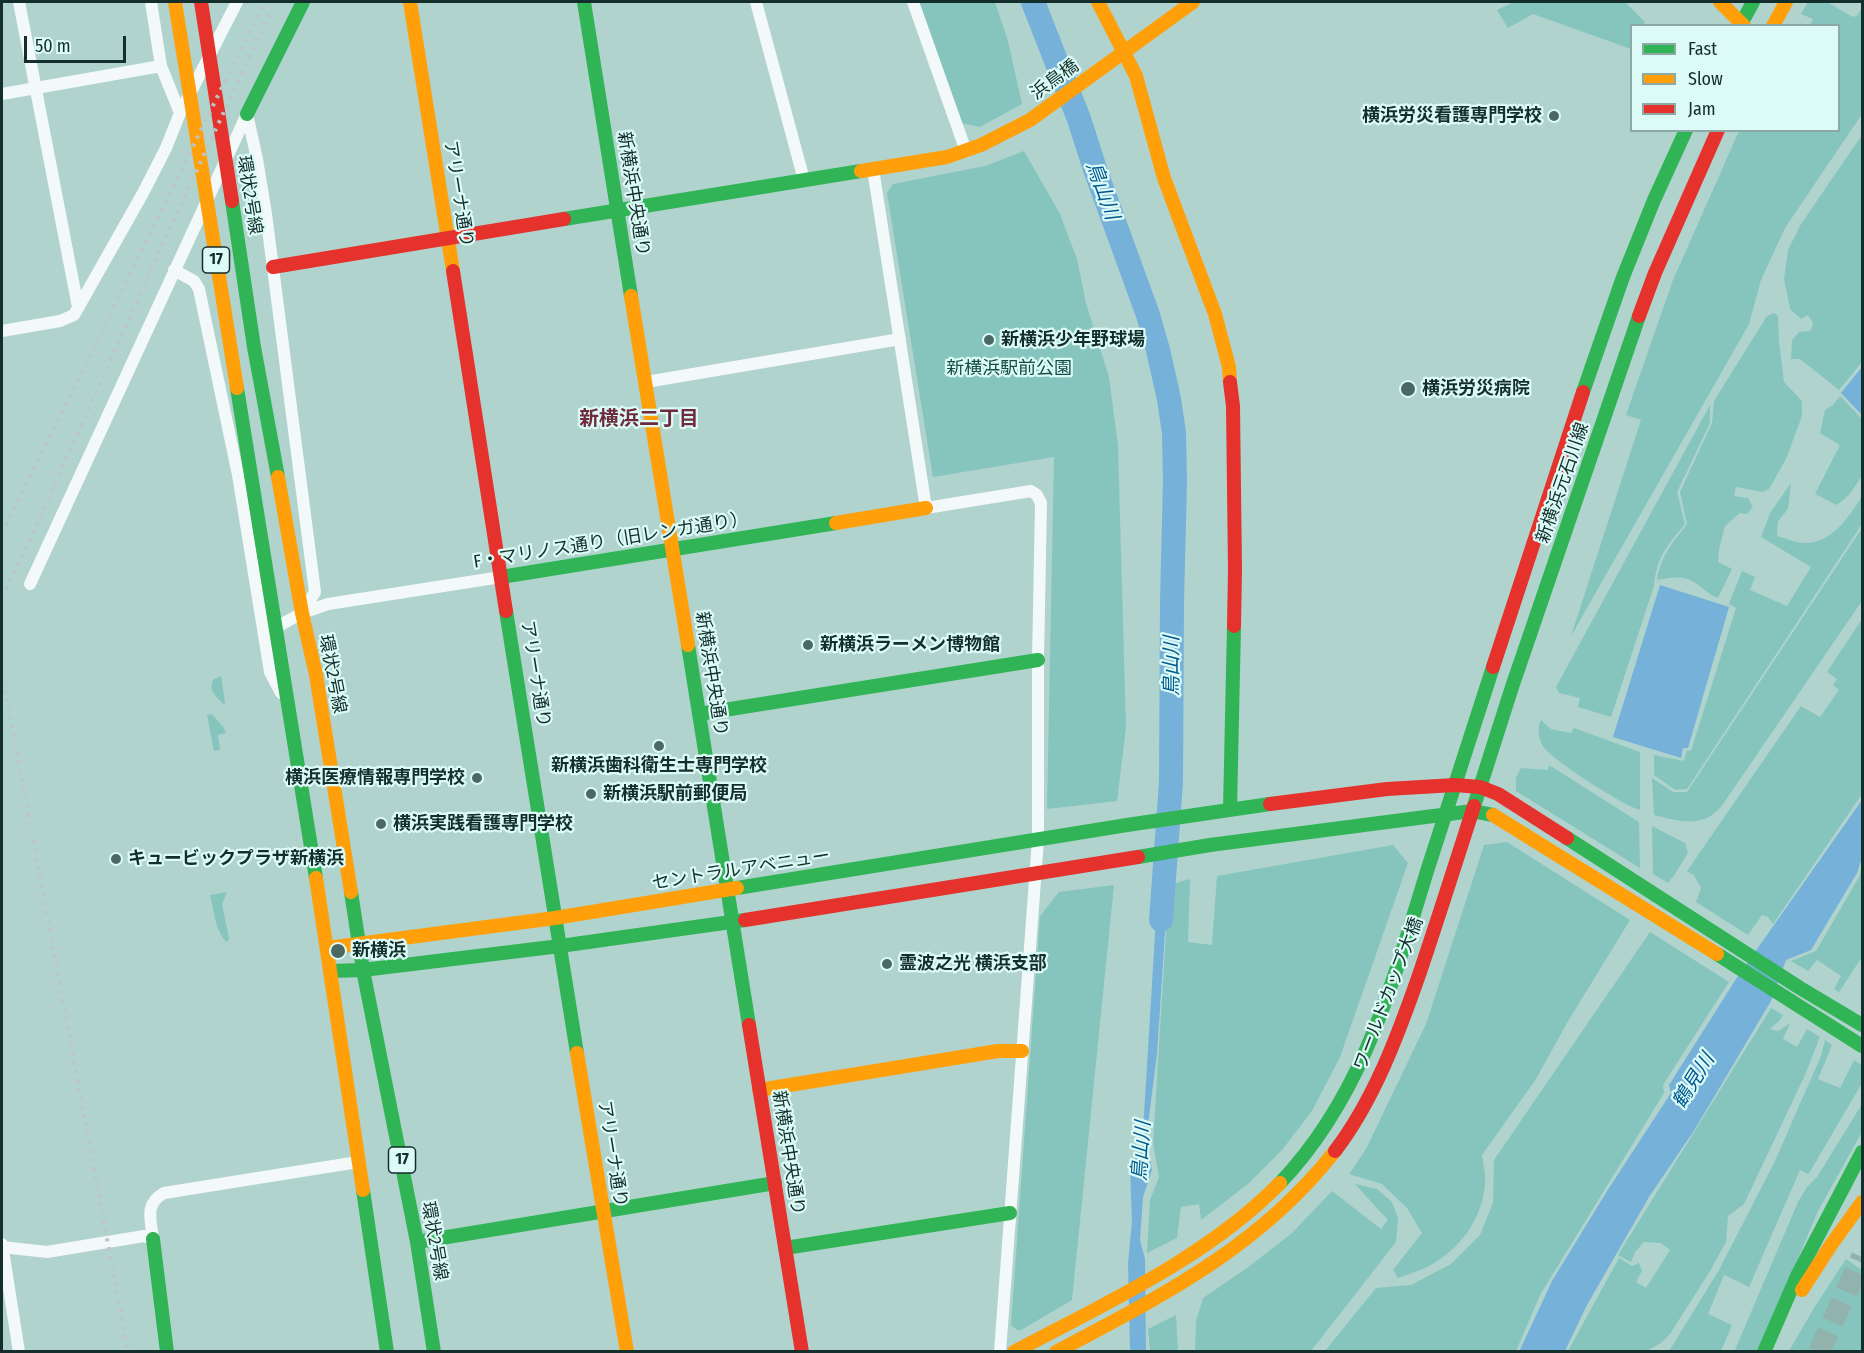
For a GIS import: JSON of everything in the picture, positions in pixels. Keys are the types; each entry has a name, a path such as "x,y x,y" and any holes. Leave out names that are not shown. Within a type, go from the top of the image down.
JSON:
{"street":[{"path":"19,2 78,307"},
{"path":"151,2 161,66 180,113"},
{"name":"17","path":"175,2 327,948 387,1352"},
{"name":"環状2号線","path":"201,2 255,347 302,613 316,675 363,970 417,1242 434,1352"},
{"path":"2,331 60,321 74,315 143,193 166,148 180,113 237,2"},
{"path":"30,584 247,114 303,2"},
{"name":"アリーナ通り","path":"410,2 555,918 627,1352"},
{"name":"新横浜中央通り","path":"584,2 802,1352"},
{"path":"756,2 804,180"},
{"path":"912,2 966,151"},
{"path":"1098,2 1136,76 1164,178 1215,314 1229,367 1233,416 1235,570 1230,809"},
{"name":"浜鳥橋","path":"273,267 926,161 966,151 1030,120 1193,2"},
{"path":"1720,2 1741,24"},
{"path":"1743,24 1754,2"},
{"path":"1774,24 1786,2"},
{"path":"2,93 161,66"},
{"path":"247,114 257,159 273,267 315,592 302,613"},
{"name":"新横浜元石川線","path":"1434,851 1619,287 1654,200 1685,132"},
{"name":"新横浜元石川線","path":"1458,853 1651,283 1685,202 1718,132"},
{"path":"873,169 926,508 1030,492 1037,495 1041,503 1038,840 1000,1352"},
{"path":"174,270 194,281 199,289 238,475 270,672 288,706"},
{"path":"646,382 900,339"},
{"name":"F・マリノス通り（旧レンガ通り）","path":"275,628 302,613 328,603 926,508"},
{"path":"699,714 1038,660"},
{"name":"セントラルアベニュー","path":"327,948 555,918 1230,809 1387,789 1455,784 1480,787 1498,794 1790,981 1863,1025"},
{"path":"330,970 363,970 733,922 1210,845 1472,810 1490,813 1504,820 1863,1047"},
{"name":"ワールドカップ大橋","path":"1014,1352 1178,1261 1230,1227 1269,1195 1315,1144 1342,1101 1366,1052 1390,988 1434,851"},
{"name":"ワールドカップ大橋","path":"1056,1352 1186,1279 1243,1242 1299,1193 1332,1155 1359,1113 1395,1038 1419,975 1458,853"},
{"path":"759,1090 998,1051 1022,1051"},
{"path":"1764,1352 1797,1276 1863,1152"},
{"path":"167,1352 150,1213 151,1206 157,1197 164,1193 358,1162"},
{"path":"417,1242 775,1183"},
{"path":"1773,1352 1808,1280 1863,1202"},
{"path":"785,1248 1010,1213"},
{"path":"19,1352 2,1246 47,1252 144,1236 153,1239"}],"green space":[{"path":"918,2 995,2 1008,41 1022,104 980,127 960,123"},
{"path":"1514,2 1625,2 1645,22 1644,24 1630,24 1630,49 1533,14 1508,28 1497,10"},
{"path":"1808,2 1827,2 1853,17 1858,15 1862,7 1862,114 1785,228 1761,280 1749,324 1571,636 1641,420 1626,415 1673,280 1739,132 1840,132 1840,24 1810,24 1813,19 1801,14"},
{"path":"1862,135 1862,362 1839,390 1800,359 1791,359 1792,340 1799,332 1811,331 1813,323 1808,315 1801,319 1790,309 1784,279 1788,250 1801,224"},
{"name":"新横浜駅前公園","path":"1024,151 1060,214 1077,259 1086,303 1109,377 1118,446 1126,728 1117,801 1047,809 1054,457 933,477 887,193 893,184 985,166"},
{"path":"1774,313 1778,316 1784,382 1802,401 1802,416 1786,459 1769,489 1762,492 1736,487 1734,496 1748,498 1753,507 1747,514 1740,513 1725,526 1718,562 1732,569 1718,598 1685,578 1657,580 1664,557 1687,524 1680,492 1712,423 1714,401 1767,316"},
{"path":"1840,396 1862,419 1862,476 1849,495 1837,505 1815,494 1840,445 1820,433 1825,410 1833,405"},
{"path":"1710,405 1710,423 1677,492 1685,524 1660,559 1654,586 1611,717 1578,707 1580,698 1559,693 1556,687"},
{"path":"1791,483 1788,509 1778,521 1777,536 1805,543 1823,539 1846,520 1862,496 1862,524 1687,789 1675,790 1654,775 1654,755 1684,761 1687,750 1691,751 1736,608 1729,604 1742,571 1755,577 1750,590 1787,606 1811,567 1761,537 1770,513"},
{"path":"1862,528 1862,601 1721,807 1706,818 1690,822 1654,815 1652,778 1673,792 1687,792"},
{"path":"1862,619 1862,794 1773,924 1768,917 1762,915 1748,935 1696,902 1701,888 1694,875 1687,871 1801,706 1820,717 1839,690 1833,685 1837,679 1827,672"},
{"path":"221,676 225,703 223,704 213,693 211,686 214,679"},
{"path":"212,714 226,733 218,735 220,750 214,751 207,715"},
{"path":"1541,720 1551,729 1571,733 1574,728 1640,752 1640,810 1588,781 1549,752 1543,746 1539,736"},
{"path":"1549,765 1639,822 1640,868 1516,791 1516,778 1521,768 1548,770"},
{"path":"1652,826 1685,843 1688,853 1668,883 1653,874"},
{"path":"1507,842 1630,920 1567,1023 1536,1079 1482,1155 1485,1173 1483,1197 1468,1232 1440,1259 1425,1268 1398,1278 1393,1270 1422,1233 1407,1208 1382,1184 1349,1174 1366,1149 1426,1024 1484,845"},
{"path":"1393,845 1408,863 1340,1057 1312,1111 1282,1150 1248,1184 1201,1220 1199,1204 1181,1207 1177,1238 1147,1253 1150,1200 1159,1177 1153,1143 1169,885 1190,879 1188,942 1212,945 1217,876"},
{"path":"1862,866 1862,957 1839,992 1834,989 1841,976 1817,960 1808,971 1791,961 1816,951 1859,877"},
{"path":"1114,885 1072,1300 1021,1330 1017,1330 1011,1325 1040,916 1059,892"},
{"path":"227,892 222,904 229,939 227,942 217,927 210,895"},
{"path":"1650,932 1729,982 1663,1085 1664,1093 1540,1295 1516,1351 1325,1351 1376,1288 1411,1285 1451,1264 1480,1235 1493,1203 1494,1160"},
{"path":"1771,1008 1783,1015 1770,1029 1779,1031 1790,1023 1783,1039 1797,1047 1807,1029 1820,1037 1805,1075 1744,1204 1728,1216 1726,1242 1710,1271 1670,1334 1661,1343 1647,1351 1568,1351 1619,1258 1632,1266 1639,1263 1642,1271 1636,1282 1646,1288 1670,1250 1661,1243 1644,1242 1635,1252 1631,1262 1618,1255"},
{"path":"1825,1040 1832,1045 1818,1079 1840,1088 1854,1060 1862,1065 1862,1083 1811,1170 1808,1174 1800,1170 1749,1287 1724,1275 1708,1314 1732,1325 1721,1351 1669,1351 1719,1270 1774,1163 1821,1056"},
{"path":"1862,1104 1862,1132 1818,1211 1759,1351 1734,1352 1798,1202 1807,1187 1817,1177"},
{"path":"1355,1184 1377,1189 1392,1202 1398,1218 1396,1242 1311,1351 1195,1351 1196,1321 1203,1298 1292,1233 1332,1191 1381,1229 1388,1220"},
{"path":"1846,1259 1862,1270 1862,1351 1789,1351 1814,1308"},
{"path":"1176,1315 1178,1351 1150,1351 1148,1329"}],"water":[{"path":"1862,367 1862,415 1841,393"},
{"path":"1660,585 1729,607 1688,748 1683,748 1681,758 1613,737"},
{"name":"鶴見川","path":"1862,800 1862,858 1857,873 1811,950 1786,960 1771,1001 1695,1129 1649,1197 1587,1305 1565,1351 1519,1352 1552,1281 1671,1093 1669,1085 1736,979"},
{"path":"1158,886 1168,887 1157,1054 1146,1140 1152,1170 1143,1197 1140,1240 1145,1259 1146,1351 1131,1351 1128,1263 1132,1222 1130,1167 1142,1147"}],"waterway":[{"name":"鳥山川","path":"1033,2 1079,119 1148,315 1169,399 1174,433 1171,782 1161,920"}],"tunnel":[{"path":"1819,1352 1862,1257"}],"railway":[{"path":"2,534 264,2"},
{"path":"2,598 275,2"},
{"path":"2,672 128,1352"}],"traffic: fast":[{"path":"247,114 303,2"},
{"path":"584,2 631,296"},
{"path":"1741,24 1753,2"},
{"path":"1583,392 1623,277 1654,200 1685,132"},
{"path":"564,219 861,171"},
{"path":"232,201 254,347 278,477"},
{"path":"1474,806 1512,687 1639,316"},
{"path":"237,388 316,878"},
{"path":"501,577 836,523"},
{"path":"506,611 577,1053"},
{"path":"1230,809 1234,626"},
{"path":"688,645 749,1025"},
{"path":"699,714 1038,660"},
{"path":"1280,1183 1309,1149 1334,1113 1372,1035 1402,953 1493,667"},
{"path":"737,888 1270,804"},
{"path":"1138,857 1210,845 1472,811 1493,815"},
{"path":"1567,838 1800,988 1862,1025"},
{"path":"351,892 363,970 417,1242 434,1352"},
{"path":"330,971 363,970 560,946 745,920"},
{"path":"1717,954 1862,1046"},
{"path":"1764,1352 1797,1276 1862,1152"},
{"path":"417,1242 775,1183"},
{"path":"363,1190 387,1352"},
{"path":"785,1248 1010,1213"},
{"path":"153,1239 167,1352"}],"traffic: slow":[{"path":"175,2 237,388"},
{"path":"410,2 453,271"},
{"path":"1098,2 1136,76 1164,178 1215,314 1229,367 1230,382"},
{"path":"861,171 947,157 981,145 1030,120 1193,2"},
{"path":"1720,2 1742,24"},
{"path":"1774,24 1786,2"},
{"path":"631,296 688,645"},
{"path":"278,477 302,613 316,675 351,892"},
{"path":"836,523 926,508"},
{"path":"1493,815 1717,954"},
{"path":"316,878 363,1190"},
{"path":"327,948 555,918 737,888"},
{"path":"759,1090 998,1051 1022,1051"},
{"path":"577,1053 627,1352"},
{"path":"1056,1352 1133,1311 1206,1267 1241,1242 1305,1185 1335,1151"},
{"path":"1014,1352 1119,1297 1188,1256 1252,1210 1280,1183"},
{"path":"1802,1290 1862,1202"}],"traffic: jam":[{"path":"201,2 232,201"},
{"path":"1639,316 1655,273 1717,132"},
{"path":"273,267 564,219"},
{"path":"453,271 506,611"},
{"path":"1230,382 1233,406 1234,626"},
{"path":"1493,667 1583,392"},
{"path":"1270,804 1387,789 1455,785 1480,787 1498,794 1567,838"},
{"path":"1335,1151 1362,1110 1393,1044 1419,975 1474,806"},
{"path":"745,920 1138,857"},
{"path":"749,1025 802,1352"}],"place":[{"name":"横浜労災看護専門学校","path":"1554,116"},
{"name":"新横浜少年野球場","path":"989,340"},
{"name":"横浜労災病院","path":"1408,389"},
{"name":"新横浜ラーメン博物館","path":"808,645"},
{"name":"新横浜歯科衛生士専門学校","path":"659,746"},
{"name":"横浜医療情報専門学校","path":"477,778"},
{"name":"新横浜駅前郵便局","path":"591,794"},
{"name":"横浜実践看護専門学校","path":"381,824"},
{"name":"キュービックプラザ新横浜","path":"116,859"},
{"name":"新横浜","path":"338,951"},
{"name":"霊波之光 横浜支部","path":"887,964"}],"district":[{"name":"新横浜二丁目","path":"639,419"}]}
